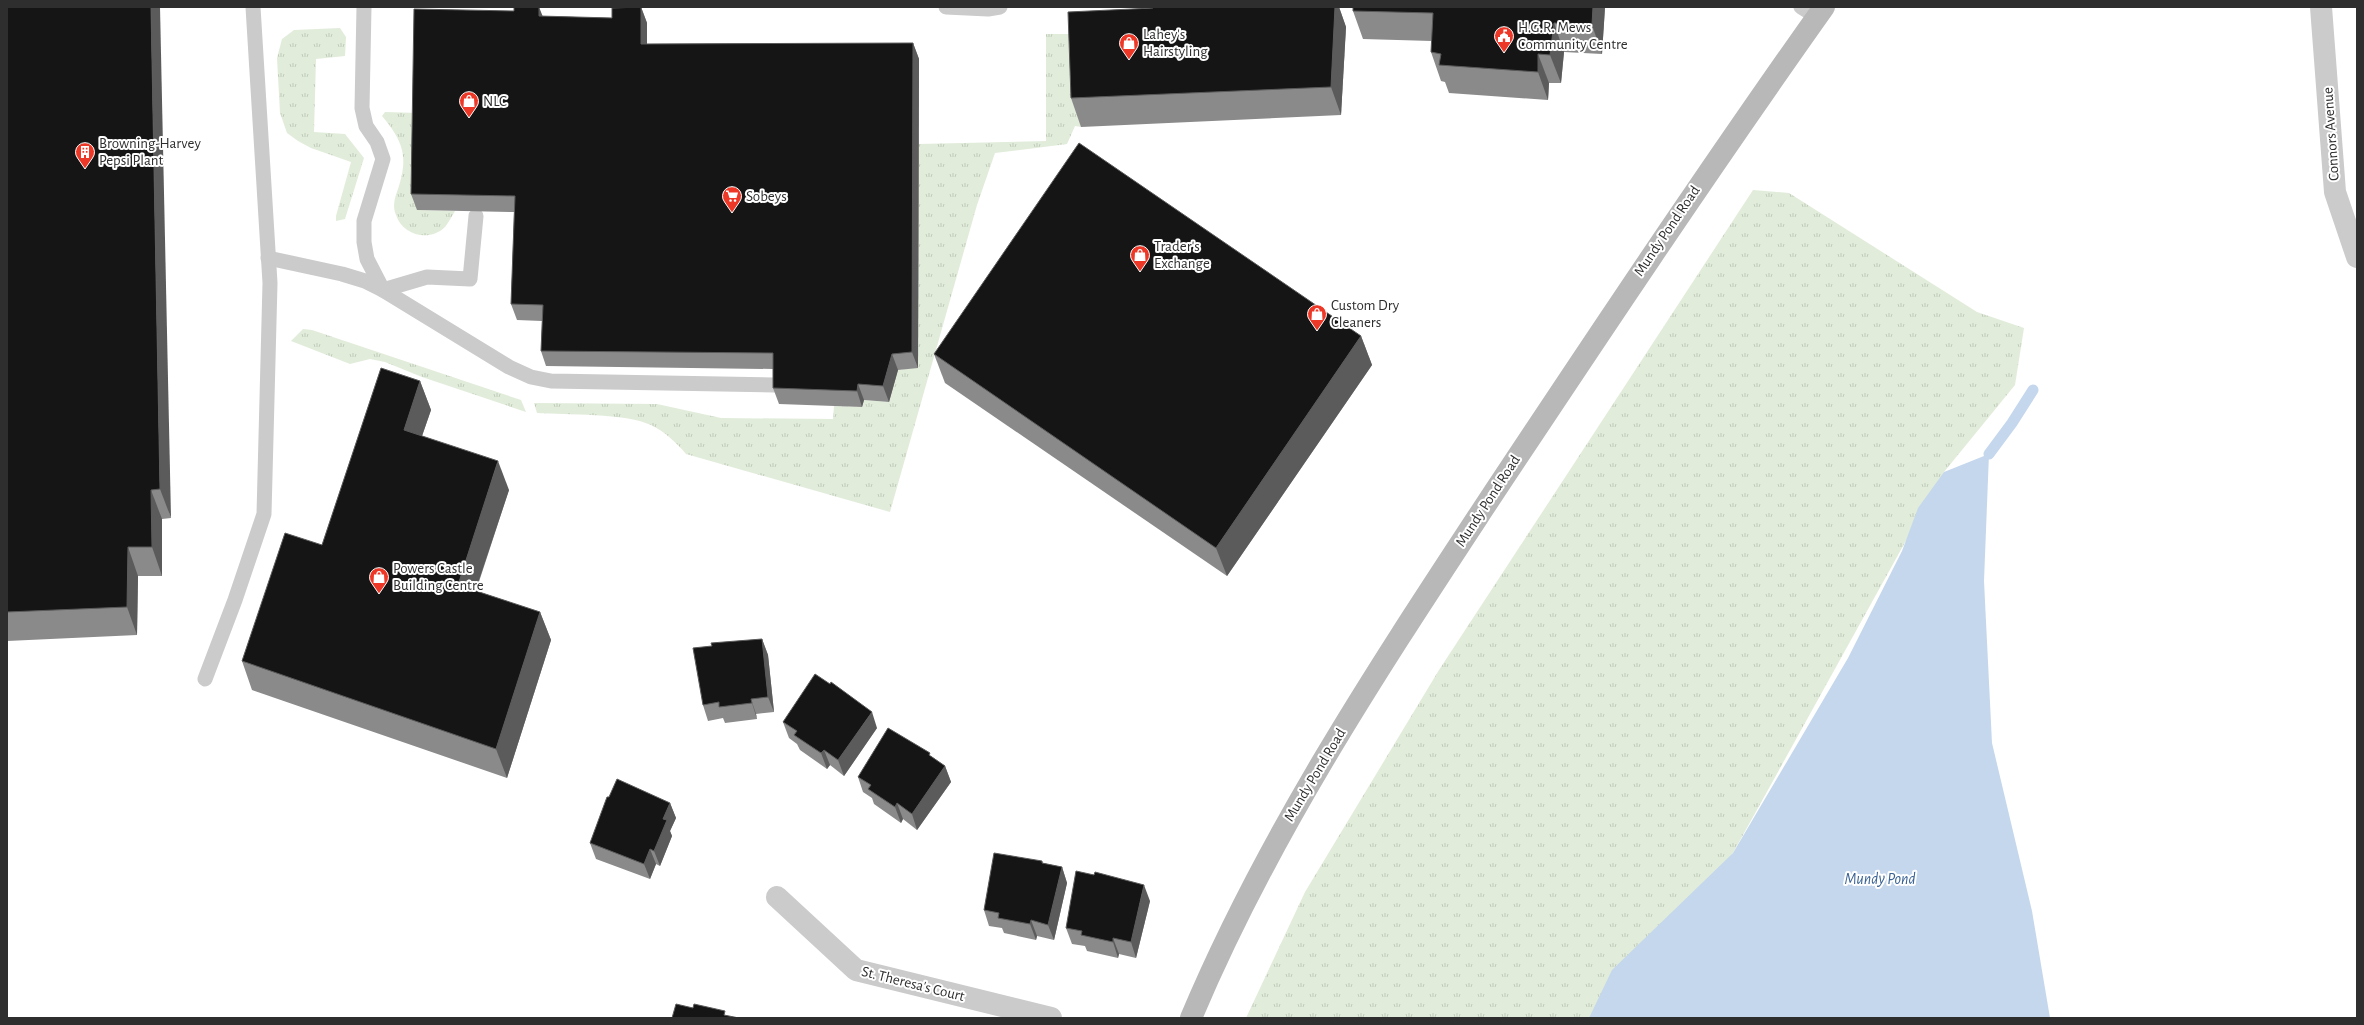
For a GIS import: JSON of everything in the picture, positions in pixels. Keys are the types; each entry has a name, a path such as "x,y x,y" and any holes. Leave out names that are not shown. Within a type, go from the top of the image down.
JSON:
{"street":[{"name":"Connors Avenue","path":"2321,7 2335,192 2357,257"},
{"name":"Mundy Pond Road","path":"1191,1018 1247,897 1292,813 1368,687 1628,289 1814,10"},
{"name":"St. Theresa's Court","path":"777,897 856,970 1051,1018"}],"lane":[{"path":"205,679 236,600 264,514 270,283 253,7"},
{"path":"364,7 362,108 366,126 377,142 383,159 364,221 364,242 367,259 383,290"},
{"path":"946,7 988,9 1000,7"},
{"path":"383,290 427,277 470,279 476,216"},
{"path":"268,258 342,274 365,281 383,290 509,367 531,377 552,381 774,385"}],"green space":[{"path":"340,28 346,37 345,56 316,59 314,132 345,134 364,158 345,219 336,221 336,216 351,162 311,148 287,133 280,113 277,58 282,39 294,30"},
{"path":"1046,34 1075,34 1078,40 1081,127 1075,126 1067,144 995,153 977,205 890,512 686,454 666,434 651,425 640,421 611,416 537,413 534,403 657,404 721,418 833,419 834,406 862,407 864,400 889,402 898,370 918,367 918,144 1046,141"},
{"path":"385,112 418,113 417,210 455,211 445,227 439,232 425,235 411,232 404,228 396,215 394,202 401,178 403,158 402,150 395,133 382,116"},
{"path":"1753,190 1789,193 1977,312 2024,328 2015,385 1944,472 1733,853 1590,1018 1246,1018 1305,892 1439,670"},
{"path":"303,329 312,330 521,400 526,412 422,377 385,362 370,359 350,364 291,341"}],"water":[{"name":"Mundy Pond","path":"1989,454 1984,581 1992,743 2032,911 2050,1018 1589,1018 1612,970 1733,853 1848,658 1902,551 1918,508 1944,472"}],"building":[{"name":"Browning-Harvey Pepsi Plant","path":"7,7 151,7 160,489 151,490 152,547 128,547 127,607 7,612"},
{"path":"514,7 539,7 539,16 612,18 612,8 641,7 641,44 913,43 912,352 892,354 883,386 858,384 857,391 773,388 773,353 541,351 543,305 511,304 515,196 411,194 414,9 514,11"},
{"path":"1153,7 1335,7 1331,87 1071,98 1068,12"},
{"path":"1353,7 1593,7 1592,25 1554,23 1550,55 1538,54 1538,72 1439,65 1441,54 1431,52 1433,13 1353,11"},
{"path":"1079,143 1361,336 1216,548 934,354"},
{"name":"Powers Castle Building Centre","path":"381,368 420,381 404,430 498,461 458,585 540,612 496,749 242,661 285,533 322,545"},
{"path":"762,639 768,697 751,699 752,703 719,707 719,702 703,705 693,648 712,646 711,643"},
{"path":"815,674 830,684 831,682 872,712 838,760 824,750 821,753 794,735 797,731 783,722"},
{"path":"888,728 930,753 929,755 945,766 912,814 897,803 895,807 868,789 871,785 858,777"},
{"path":"617,779 670,803 663,819 667,820 654,851 650,849 644,864 590,843 607,797 609,797"},
{"path":"994,853 1042,861 1042,863 1062,867 1048,925 1031,920 1030,924 998,918 999,913 984,910"},
{"path":"1076,871 1094,875 1095,872 1144,885 1131,942 1113,938 1113,942 1081,935 1082,931 1066,928"},
{"path":"676,1004 693,1008 694,1004 725,1011 724,1015 739,1018 672,1018"}],"waterway":[{"path":"1989,454 2012,423 2033,390"}],"place":[{"name":"H.G.R. Mews Community Centre","path":"1504,53"},
{"name":"Lahey's Hairstyling","path":"1129,60"},
{"name":"NLC","path":"469,118"},
{"name":"Browning-Harvey Pepsi Plant","path":"85,169"},
{"name":"Sobeys","path":"732,213"},
{"name":"Trader's Exchange","path":"1140,272"},
{"name":"Custom Dry Cleaners","path":"1317,331"},
{"name":"Powers Castle Building Centre","path":"379,594"}]}
